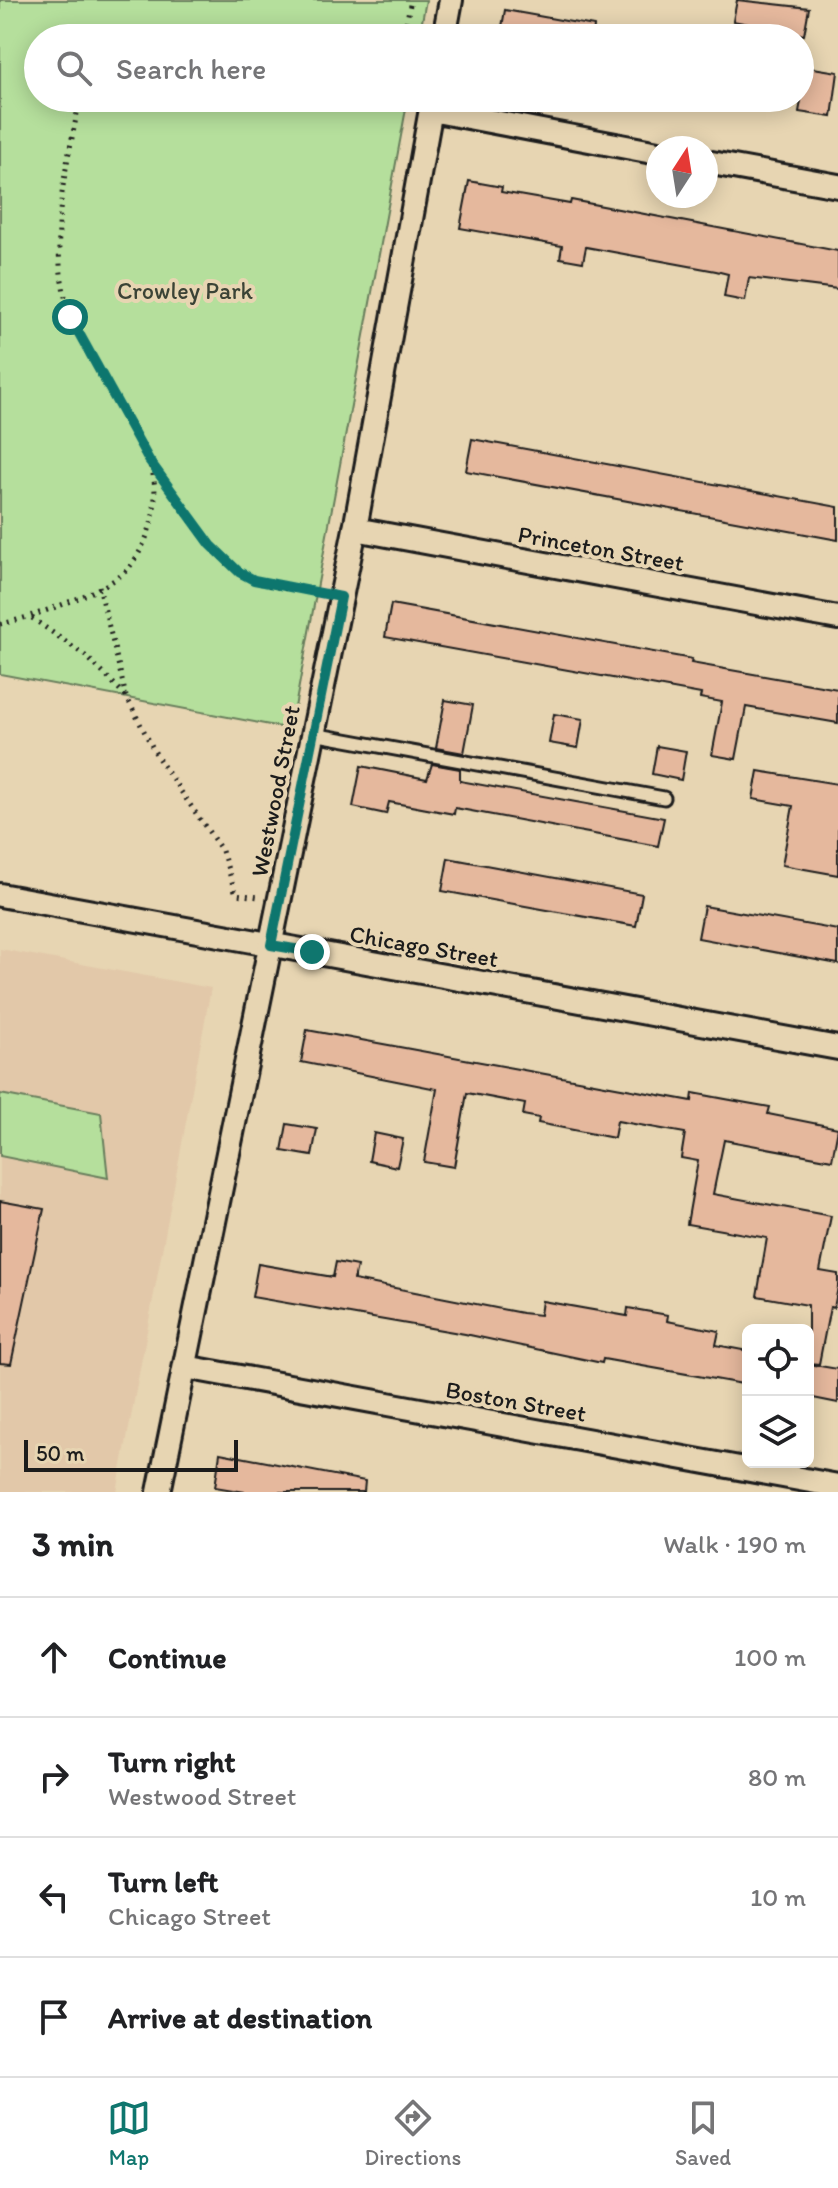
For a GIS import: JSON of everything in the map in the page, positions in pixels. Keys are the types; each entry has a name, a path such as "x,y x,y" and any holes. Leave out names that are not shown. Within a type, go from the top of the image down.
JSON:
{"street":[{"path":"447,24 451,0"},
{"name":"Westwood Street","path":"159,1492 355,529 431,112"},
{"path":"469,112 646,150"},
{"path":"718,164 838,186"},
{"name":"Princeton Street","path":"355,529 838,618"},
{"name":"Chicago Street","path":"0,895 838,1048"},
{"name":"Boston Street","path":"185,1367 838,1486"}],"lane":[{"path":"313,734 664,798"}],"path":[{"path":"406,24 411,0"},
{"path":"77,112 59,206 56,242 70,317 149,460 211,545 239,572 254,580 341,597"},
{"path":"0,624 32,618 126,572 151,528 155,494 149,460"},
{"path":"99,586 126,696 158,758 222,851 236,894 259,897"},
{"path":"32,618 87,657 126,696"}],"shaded area":[{"path":"0,949 211,988 117,1492 0,1492"}],"green space":[{"name":"Crowley Park","path":"0,0 426,0 422,24 24,24 24,112 405,112 291,729 0,674"},
{"path":"0,1094 101,1113 108,1178 0,1156"}],"building":[{"path":"737,0 809,8 806,24 733,21"},
{"path":"505,10 583,24 502,24"},
{"path":"814,68 838,72 832,117 799,112 814,112"},
{"path":"469,181 502,187 501,192 570,204 571,200 838,251 838,289 749,278 745,301 724,297 728,274 716,271 586,247 583,262 560,258 562,246 460,228"},
{"path":"472,439 838,507 838,540 466,471"},
{"path":"391,604 838,689 838,723 746,707 736,759 712,755 722,702 700,698 701,694 385,637"},
{"path":"445,700 473,705 464,753 436,748"},
{"path":"554,714 583,719 578,748 549,743"},
{"path":"657,746 686,751 681,780 652,774"},
{"path":"432,764 460,769 460,781 664,818 658,846 455,808 454,814 389,802 386,814 353,807 361,766 427,779"},
{"path":"758,771 838,784 838,875 782,865 793,806 753,799"},
{"path":"448,858 642,894 636,926 442,891"},
{"path":"704,906 838,930 838,964 698,938"},
{"path":"307,1030 692,1101 693,1093 770,1107 768,1114 838,1128 832,1160 724,1140 713,1194 831,1216 820,1271 838,1274 838,1287 834,1308 830,1307 819,1364 814,1364 814,1324 808,1324 808,1305 757,1296 767,1238 687,1224 698,1161 681,1158 685,1133 617,1121 614,1138 538,1123 539,1118 523,1115 525,1104 467,1093 454,1167 424,1162 437,1089 301,1062"},
{"path":"287,1124 317,1129 312,1156 282,1151"},
{"path":"374,1133 403,1139 397,1167 369,1161"},
{"path":"0,1201 44,1209 11,1364 0,1363"},
{"path":"336,1262 357,1266 354,1280 522,1313 540,1315 542,1301 627,1316 628,1308 668,1315 667,1321 719,1331 716,1345 742,1350 742,1384 603,1359 602,1363 465,1334 252,1297 258,1264 333,1277"},
{"path":"814,1365 838,1369 838,1403 814,1398"},
{"path":"220,1453 365,1481 364,1492 245,1492 215,1487"}],"route":[{"path":"70,317 149,460 211,545 239,572 254,580 341,597 271,945 312,952"}]}
